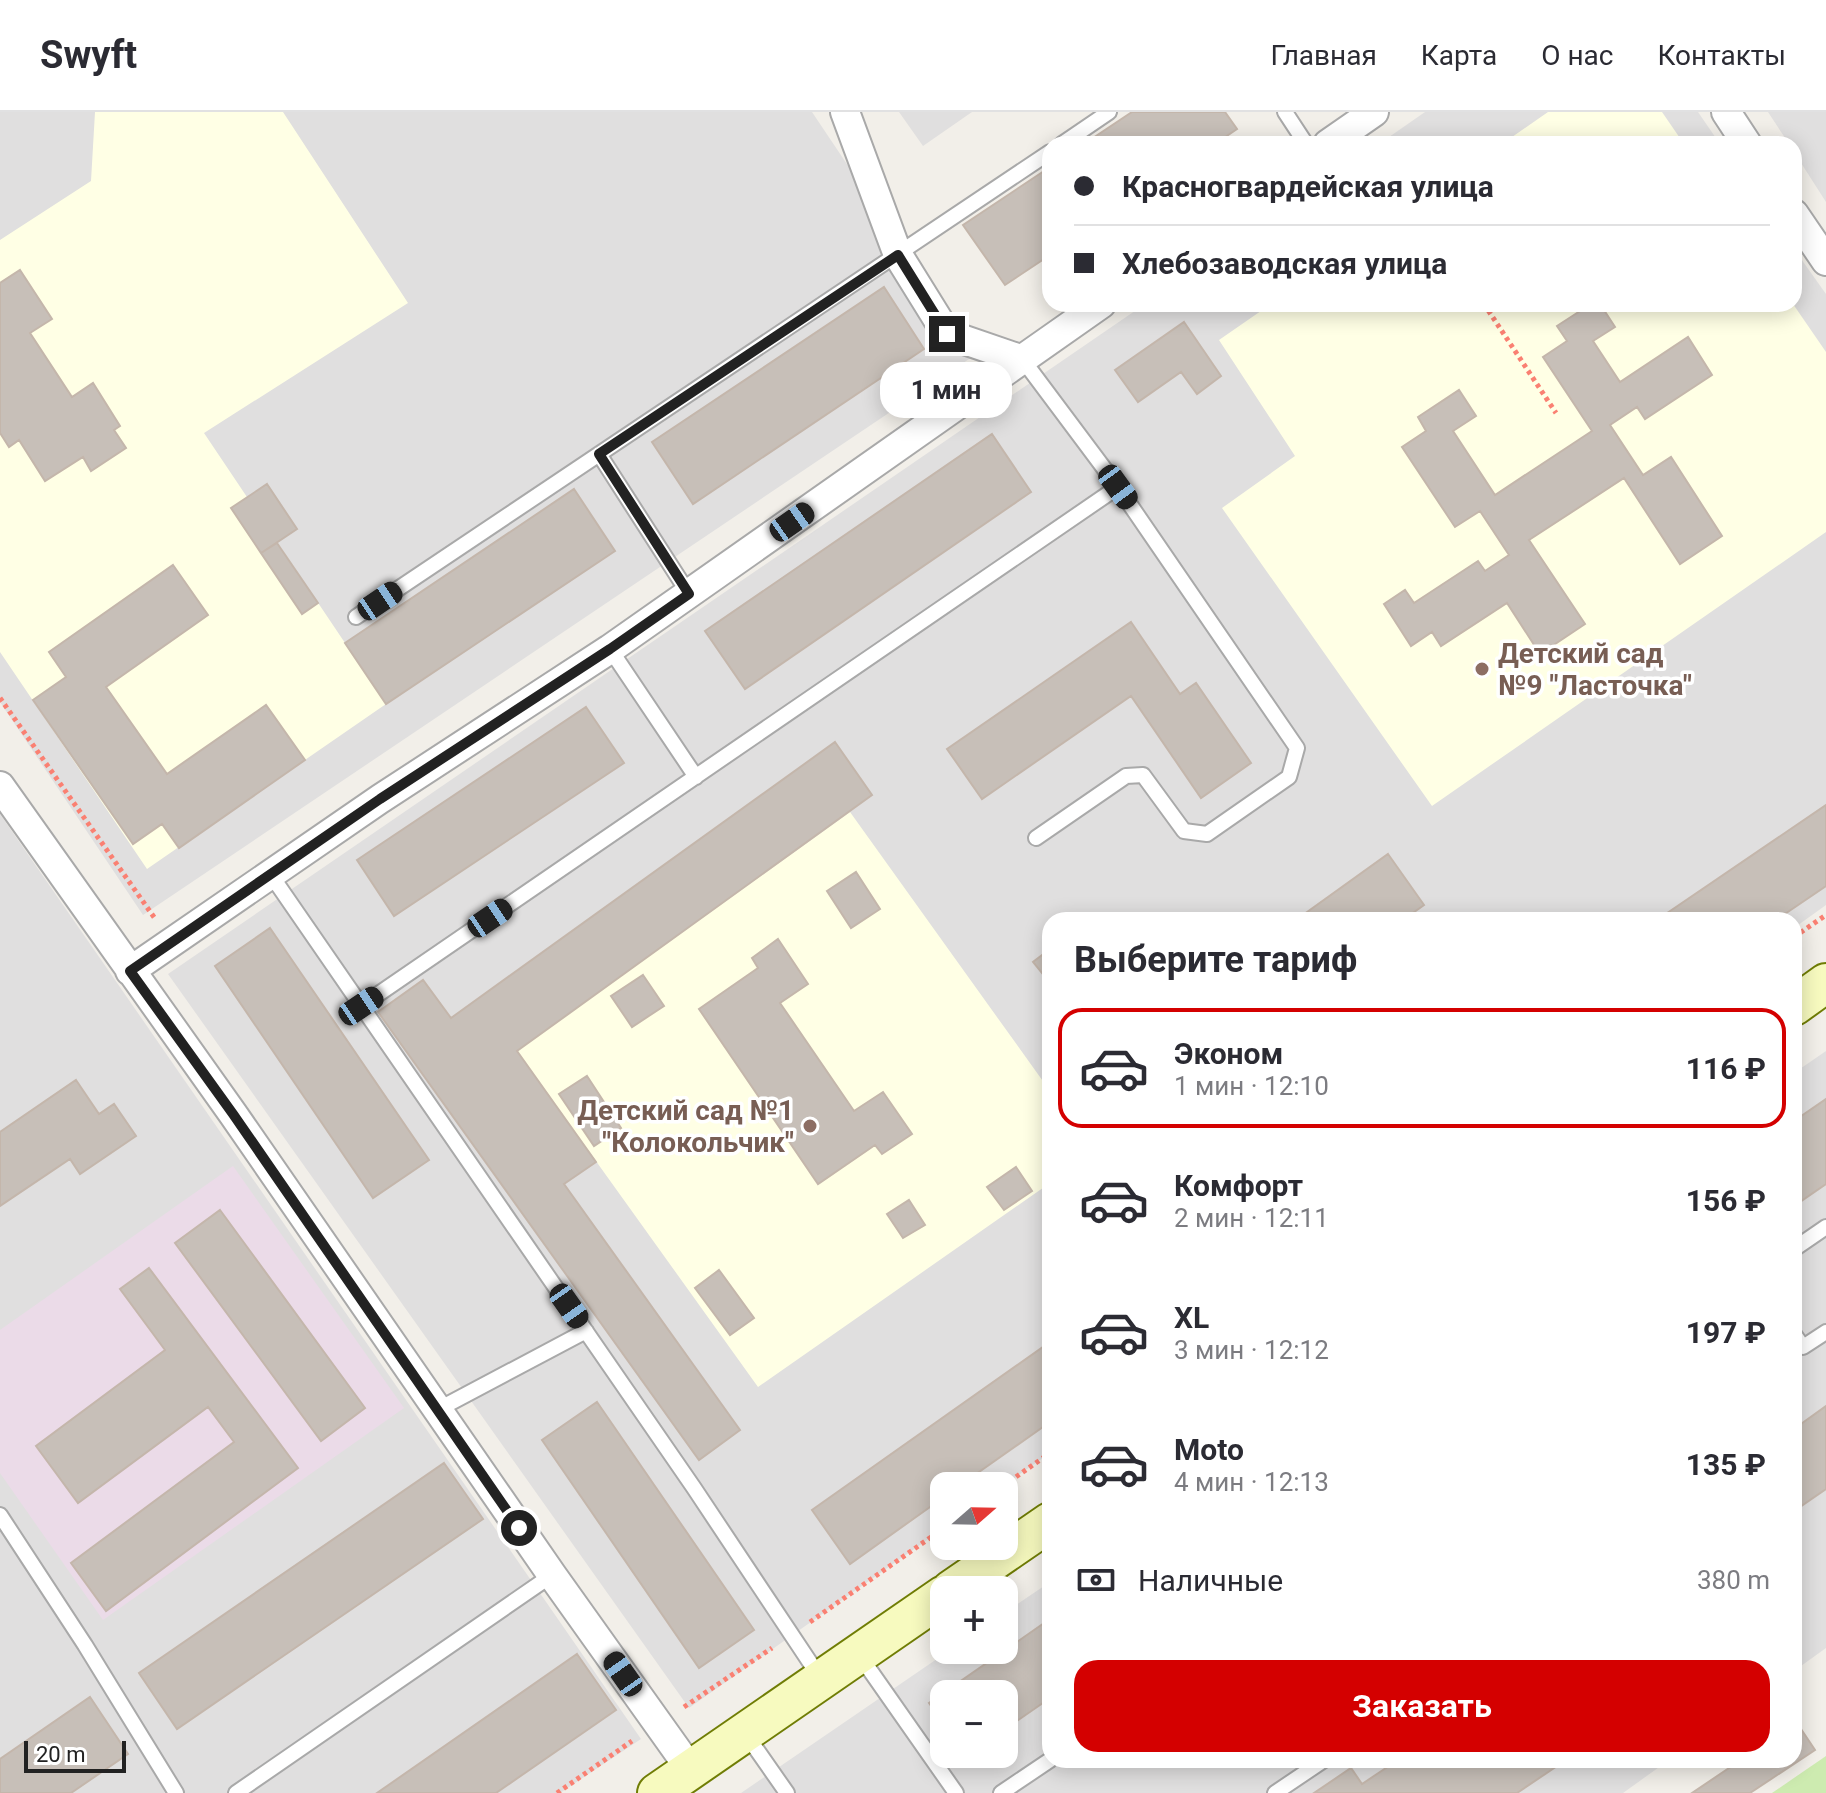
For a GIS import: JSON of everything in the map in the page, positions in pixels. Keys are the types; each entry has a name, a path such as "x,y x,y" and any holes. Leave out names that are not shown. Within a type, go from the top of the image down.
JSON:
{"street":[{"path":"845,112 898,255 947,334 1023,360"},
{"path":"1340,136 1374,112"},
{"path":"1726,112 1742,136"},
{"path":"1802,226 1826,261"},
{"path":"130,971 380,799 610,649 1090,312"},
{"path":"0,786 691,1770"},
{"path":"1802,1000 1826,983"},
{"path":"971,1576 1042,1527"},
{"path":"657,1793 930,1604"}],"lane":[{"path":"1074,136 1109,112"},
{"path":"1285,112 1301,136"},
{"path":"356,617 1042,157"},
{"path":"1023,360 1118,487 1297,748 1289,777 1207,834 1184,831 1143,775 1126,776 1036,838"},
{"path":"599,454 689,594"},
{"path":"361,1006 1118,487"},
{"path":"610,649 696,777"},
{"path":"271,875 822,1679"},
{"path":"1802,1244 1826,1227"},
{"path":"437,1410 586,1331"},
{"path":"1802,1351 1826,1332"},
{"path":"0,1515 55,1597 176,1793"},
{"path":"236,1793 552,1575"},
{"path":"858,1653 956,1793"},
{"path":"745,1732 787,1793"},
{"path":"1001,1793 1042,1765"},
{"path":"1275,1793 1312,1768"}],"path":[{"path":"1489,312 1556,413"},
{"path":"0,698 174,940"},
{"path":"1802,932 1826,915"},
{"path":"1018,1475 1042,1459"},
{"path":"557,1793 930,1538"}],"shaded area":[{"path":"0,112 812,112 975,355 143,915 0,702"},
{"path":"95,112 283,112 408,303 204,433 386,704 147,869 0,652 0,240 91,181"},
{"path":"899,112 972,112 923,146"},
{"path":"1425,112 1698,112 1714,136 1390,136"},
{"path":"1548,112 1662,112 1678,136 1514,136"},
{"path":"1768,112 1826,112 1826,202 1802,164 1802,136 1784,136"},
{"path":"1802,260 1826,294 1826,905 1802,922 1802,912 1042,912 1042,1459 1018,1475 1018,1472 930,1472 930,1538 689,1708 168,974 1133,312 1802,312"},
{"name":"Детский сад №9 \"Ласточка\"","path":"1259,312 1798,312 1826,352 1826,532 1432,806 1222,508 1295,456 1219,340"},
{"name":"Детский сад №1 \"Колокольчик\"","path":"850,812 1042,1080 1042,1189 758,1387 517,1051"},
{"path":"0,814 641,1739 560,1793 0,1793"},
{"path":"1826,1051 1826,1648 1802,1665 1802,1068"},
{"path":"233,1166 404,1408 103,1620 0,1473 0,1330"},
{"path":"1042,1587 1042,1768 1658,1768 1623,1793 741,1793 930,1664 1018,1664 1018,1604"}],"green space":[{"path":"1826,1756 1826,1793 1772,1793"}],"building":[{"path":"1132,112 1225,112 1237,129 1227,136 1096,136"},
{"path":"1042,172 1042,260 1005,285 963,225"},
{"path":"20,270 52,319 30,333 72,397 93,383 120,426 114,430 126,448 91,471 83,457 45,481 19,440 9,447 0,433 0,283"},
{"path":"884,287 924,349 693,504 652,442"},
{"path":"1579,312 1605,312 1615,327 1593,341 1620,382 1688,337 1712,375 1645,419 1637,407 1610,425 1643,475 1671,457 1722,536 1680,564 1624,478 1529,540 1585,624 1540,654 1507,603 1441,646 1432,632 1411,646 1384,604 1405,590 1414,603 1478,561 1485,571 1509,555 1480,511 1455,527 1402,447 1426,431 1418,417 1459,390 1476,416 1453,431 1495,495 1592,431 1543,357 1567,341 1557,326"},
{"path":"1184,322 1221,376 1197,394 1181,372 1138,402 1115,370"},
{"path":"992,434 1031,492 745,689 705,631"},
{"path":"267,484 297,529 261,553 231,508"},
{"path":"574,489 615,551 386,704 345,643"},
{"path":"277,543 318,603 302,614 261,553"},
{"path":"173,565 208,615 106,687 167,774 266,705 305,760 179,848 162,824 133,844 33,700 66,677 49,652"},
{"path":"1131,622 1180,694 1196,683 1251,763 1201,798 1131,696 982,799 947,749"},
{"path":"586,707 624,763 394,916 357,860"},
{"path":"835,742 872,795 517,1051 596,1162 564,1184 740,1430 699,1460 378,1012 423,980 451,1018"},
{"path":"1826,805 1826,886 1788,912 1669,912"},
{"path":"1388,854 1424,905 1414,912 1307,912"},
{"path":"856,872 880,909 851,928 827,891"},
{"path":"270,928 429,1160 373,1198 215,966"},
{"path":"778,939 808,984 780,1003 854,1111 883,1092 912,1134 882,1154 875,1145 818,1184 699,1009 758,968 752,958"},
{"path":"1042,955 1042,973 1033,962"},
{"path":"643,975 664,1006 632,1027 611,996"},
{"path":"587,1076 621,1128 594,1146 559,1094"},
{"path":"76,1080 99,1114 114,1104 136,1136 80,1174 70,1159 0,1206 0,1132"},
{"path":"1826,1099 1826,1184 1802,1200 1802,1116"},
{"path":"1016,1167 1032,1191 1004,1210 987,1187"},
{"path":"909,1200 925,1225 903,1238 887,1214"},
{"path":"220,1210 365,1408 321,1441 175,1243"},
{"path":"149,1268 298,1468 106,1611 71,1563 234,1442 208,1407 78,1503 36,1446 165,1350 120,1289"},
{"path":"719,1270 754,1318 730,1335 695,1288"},
{"path":"1042,1348 1042,1428 979,1472 930,1472 930,1507 850,1564 812,1510"},
{"path":"597,1402 754,1630 699,1668 542,1440"},
{"path":"1826,1406 1826,1489 1802,1506 1802,1423"},
{"path":"444,1463 483,1519 177,1729 139,1673"},
{"path":"1042,1625 1042,1704 1018,1720 1018,1680 962,1680 985,1664 1018,1664 1018,1641"},
{"path":"577,1654 616,1710 496,1793 377,1793"},
{"path":"90,1697 128,1754 71,1793 0,1793 0,1759"},
{"path":"1802,1730 1815,1750 1802,1759"},
{"path":"1351,1768 1362,1784 1386,1768 1554,1768 1517,1793 1314,1793"},
{"path":"1729,1768 1788,1768 1750,1793 1692,1793"}],"place":[{"name":"Детский сад №9 \"Ласточка\"","path":"1482,669"},
{"name":"Детский сад №1 \"Колокольчик\"","path":"810,1126"}],"route":[{"path":"519,1528 233,1114 130,971 380,799 689,594 599,454 898,255 947,334"}]}
